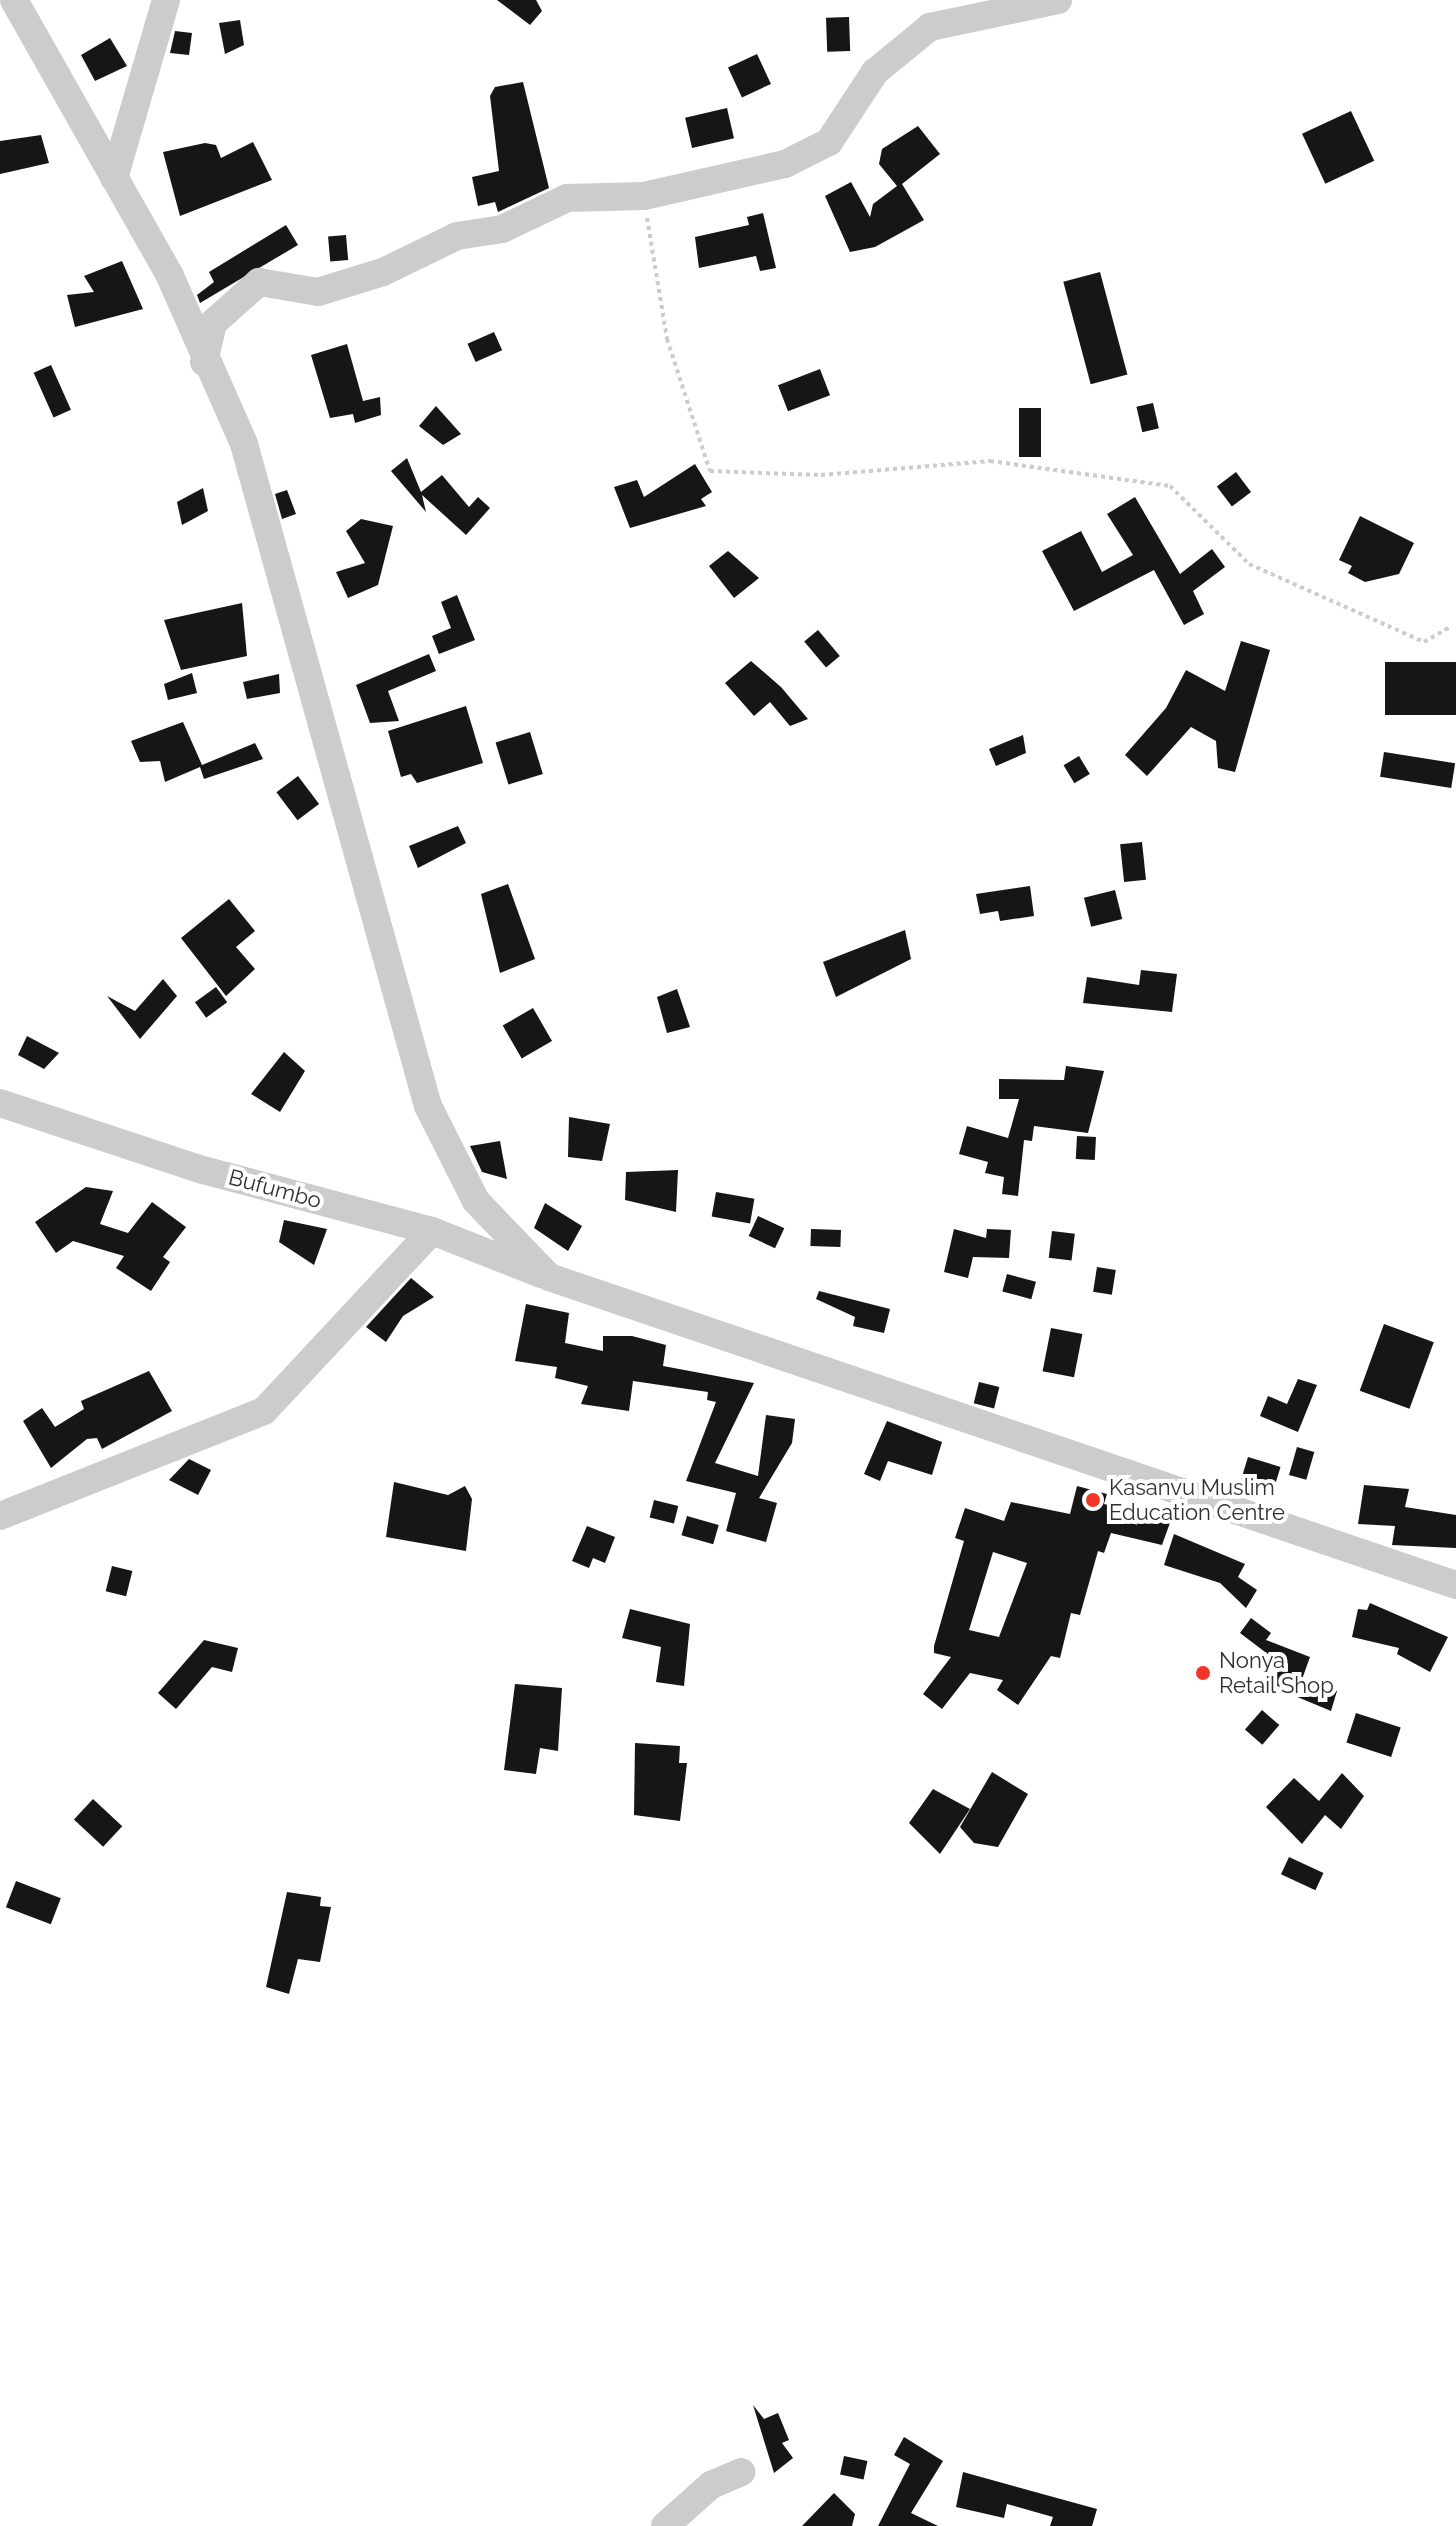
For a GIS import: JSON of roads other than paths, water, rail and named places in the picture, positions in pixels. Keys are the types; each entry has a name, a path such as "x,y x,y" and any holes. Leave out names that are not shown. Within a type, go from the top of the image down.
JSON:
{"street":[{"path":"14,0 170,276 204,362 244,444 439,1140 476,1201 549,1277"},
{"path":"114,178 166,0"},
{"path":"204,362 213,323 259,282 318,292 383,272 457,236 502,229 567,198 644,196 785,164 829,142 875,72 930,27 1058,0"},
{"name":"Bufumbo","path":"0,1103 203,1170 432,1231 635,1309 1456,1585"},
{"path":"0,1516 264,1411 432,1231"},
{"path":"665,2526 711,2485 741,2472"}],"place":[{"name":"Kasanvu Muslim Education Centre","path":"1093,1500"},
{"name":"Nonya Retail Shop","path":"1203,1673"}]}
